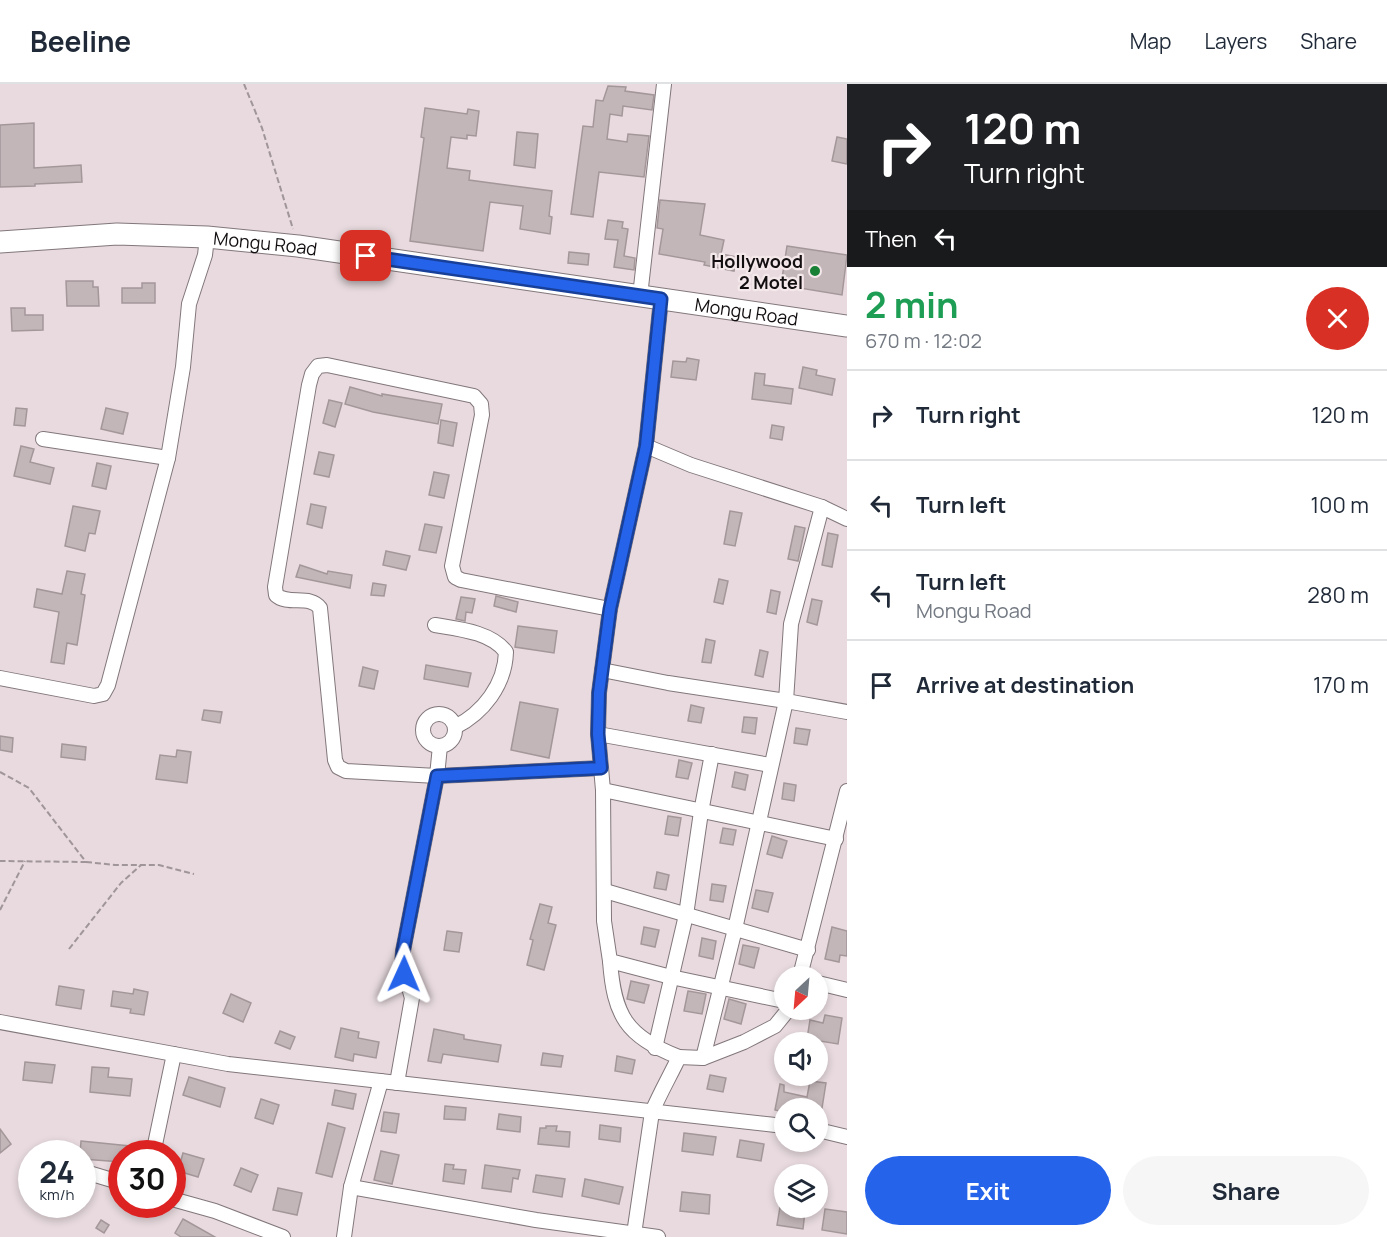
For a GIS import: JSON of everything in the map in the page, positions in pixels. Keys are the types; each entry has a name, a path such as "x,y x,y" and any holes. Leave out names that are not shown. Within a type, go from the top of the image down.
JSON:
{"main road":[{"name":"Mongu Road","path":"0,242 117,234 207,237 298,246 847,326"}],"street":[{"path":"640,296 664,84"},
{"path":"0,678 94,696 103,694 108,685 168,458 183,367 189,304 205,255 207,237"},
{"path":"661,299 646,446 610,609 599,693 598,734 603,790 604,921 612,991 622,1016 636,1034 655,1048 678,1057 703,1058 744,1042 775,1026 780,1020"},
{"path":"601,768 437,776 345,771 338,767 335,760 320,608 317,603 311,601 281,600 276,595 275,587 309,385 312,374 318,366 327,365 474,396 481,404 482,415 452,566 455,577 610,609"},
{"path":"43,440 168,458"},
{"path":"646,446 691,465 822,507 847,519"},
{"path":"703,1058 735,929 786,701 790,624 822,507"},
{"path":"435,625 464,630 499,642 507,652 502,676 483,708 469,720 455,727"},
{"path":"602,670 668,684 847,712"},
{"path":"435,715 447,717 455,727 452,740 440,746 433,745 424,736 423,730 429,718 435,715"},
{"path":"598,734 770,765"},
{"path":"397,1083 412,998 402,964 403,951 437,776 440,746"},
{"path":"655,1048 686,915 712,754"},
{"path":"603,790 759,823 839,844"},
{"path":"803,966 839,844 847,791"},
{"path":"605,891 808,950"},
{"path":"610,961 774,999"},
{"path":"828,985 847,990"},
{"path":"0,1022 228,1064 774,1125"},
{"path":"156,1140 174,1054"},
{"path":"351,1187 536,1220 647,1236 652,1112 678,1057"},
{"path":"344,1237 351,1187 381,1081"},
{"path":"828,1132 847,1137"},
{"path":"186,1203 215,1211 284,1237"}],"path":[{"path":"244,84 262,128 298,246"},
{"path":"0,772 29,788 86,862"},
{"path":"0,861 159,865 194,874"},
{"path":"0,910 25,861"},
{"path":"69,949 121,883 141,865"}],"building":[{"path":"608,86 626,87 625,91 654,95 652,110 623,106 622,116 610,114 607,139 627,142 628,134 649,136 644,177 599,172 593,217 571,214 583,126 593,127 596,100 603,101"},
{"path":"425,108 467,114 468,109 479,111 476,136 467,135 467,139 451,137 447,168 470,171 469,180 552,191 549,216 552,217 550,234 520,229 523,206 490,202 483,251 410,241 424,138 421,137"},
{"path":"34,123 34,168 81,165 82,182 0,187 0,125"},
{"path":"517,132 538,134 535,168 514,165"},
{"path":"837,137 847,139 847,164 832,161"},
{"path":"660,200 705,204 700,235 724,240 721,254 737,257 734,271 704,265 705,262 659,254 663,229 657,228"},
{"path":"608,220 623,222 622,228 628,229 624,256 635,258 634,270 614,267 618,240 605,239"},
{"path":"787,246 847,255 842,295 781,285"},
{"path":"569,252 589,254 588,265 568,263"},
{"path":"66,281 93,281 93,287 98,287 99,306 67,306"},
{"path":"142,283 155,283 155,303 122,303 122,288 142,288"},
{"path":"11,308 25,308 25,315 43,315 43,330 12,331"},
{"path":"687,358 699,360 696,380 671,377 673,361 686,362"},
{"path":"803,367 817,370 816,375 835,379 832,395 799,388"},
{"path":"755,373 765,374 764,385 793,389 791,404 752,399"},
{"path":"350,387 382,396 382,394 442,404 438,424 373,412 345,404"},
{"path":"329,400 342,403 335,427 323,423"},
{"path":"16,408 27,409 25,426 14,425"},
{"path":"106,408 128,413 123,434 101,429"},
{"path":"441,420 457,423 453,446 438,443"},
{"path":"772,425 784,427 782,440 770,438"},
{"path":"21,446 34,449 30,462 54,468 50,484 14,476"},
{"path":"319,452 334,455 329,477 314,474"},
{"path":"97,463 111,466 106,489 92,486"},
{"path":"434,472 449,475 444,498 429,495"},
{"path":"311,504 326,507 322,528 307,524"},
{"path":"73,506 100,511 95,534 89,533 85,551 65,546"},
{"path":"730,511 742,513 735,546 724,544"},
{"path":"425,524 442,527 436,553 419,550"},
{"path":"795,526 805,528 798,561 788,559"},
{"path":"828,533 838,535 832,567 822,565"},
{"path":"386,551 410,556 406,570 383,565"},
{"path":"300,565 327,574 328,571 352,575 350,588 296,577"},
{"path":"67,571 85,574 81,594 85,595 77,645 67,643 64,664 51,662 59,612 34,607 37,589 62,594"},
{"path":"719,579 728,581 723,604 714,602"},
{"path":"373,583 386,585 384,596 371,595"},
{"path":"771,590 780,592 776,614 767,612"},
{"path":"496,596 518,602 516,612 494,606"},
{"path":"461,597 475,599 472,613 466,612 465,621 456,619"},
{"path":"812,599 822,601 817,625 807,622"},
{"path":"518,626 557,631 554,653 515,647"},
{"path":"706,639 715,641 711,663 702,662"},
{"path":"760,650 768,652 763,677 755,675"},
{"path":"426,665 471,673 468,687 424,679"},
{"path":"363,667 378,671 374,689 359,686"},
{"path":"520,702 558,709 549,758 511,750"},
{"path":"691,705 704,708 701,723 688,721"},
{"path":"204,710 222,712 220,723 202,720"},
{"path":"744,717 757,718 755,734 742,732"},
{"path":"796,728 810,730 807,745 794,743"},
{"path":"0,736 13,738 12,752 0,750"},
{"path":"62,744 86,747 85,760 61,757"},
{"path":"177,750 191,752 187,783 156,779 160,755 176,757"},
{"path":"679,760 692,763 688,779 676,777"},
{"path":"735,772 748,775 745,790 732,787"},
{"path":"784,783 796,785 794,801 782,799"},
{"path":"668,816 681,818 678,836 665,834"},
{"path":"723,828 736,830 733,845 720,843"},
{"path":"772,836 787,841 782,858 767,854"},
{"path":"657,872 669,875 666,890 654,888"},
{"path":"712,884 726,886 723,902 710,900"},
{"path":"756,890 773,893 768,912 752,908"},
{"path":"540,904 552,907 548,923 556,925 544,970 527,965 533,940 530,939"},
{"path":"644,927 659,930 655,947 641,944"},
{"path":"832,927 847,931 847,956 840,955 839,962 825,959"},
{"path":"447,931 462,933 459,952 444,950"},
{"path":"702,938 716,941 713,959 699,956"},
{"path":"743,945 759,948 754,968 739,964"},
{"path":"631,981 649,985 644,1003 627,999"},
{"path":"59,986 84,990 81,1009 56,1005"},
{"path":"134,989 148,992 144,1015 130,1013 131,1009 111,1006 113,991 133,994"},
{"path":"688,991 706,994 702,1014 684,1011"},
{"path":"231,994 251,1003 243,1022 223,1013"},
{"path":"729,999 746,1004 741,1024 724,1019"},
{"path":"828,1016 842,1018 838,1044 828,1042 828,1032 808,1032 810,1020 823,1023 824,1020 828,1020"},
{"path":"341,1028 359,1032 358,1038 379,1042 376,1058 354,1054 353,1061 335,1057"},
{"path":"434,1029 464,1035 464,1039 501,1045 498,1062 443,1054 441,1063 428,1061"},
{"path":"280,1031 295,1037 290,1049 275,1043"},
{"path":"543,1053 563,1056 561,1067 541,1065"},
{"path":"617,1056 635,1060 632,1074 615,1071"},
{"path":"25,1062 55,1065 52,1083 23,1080"},
{"path":"92,1067 109,1068 108,1077 132,1079 130,1096 90,1092"},
{"path":"710,1075 726,1078 723,1092 707,1089"},
{"path":"189,1077 225,1088 220,1107 183,1095"},
{"path":"780,1086 784,1086 784,1092 807,1097 809,1086 826,1086 824,1098 777,1098"},
{"path":"335,1090 356,1094 353,1109 332,1105"},
{"path":"261,1099 279,1105 273,1124 255,1118"},
{"path":"445,1106 466,1108 465,1120 444,1119"},
{"path":"384,1112 399,1114 396,1133 381,1131"},
{"path":"499,1114 521,1117 520,1132 497,1129"},
{"path":"328,1123 345,1128 332,1177 316,1173"},
{"path":"600,1125 621,1128 620,1142 599,1139"},
{"path":"546,1126 557,1126 556,1131 570,1132 569,1147 538,1144 540,1128 546,1128"},
{"path":"0,1129 11,1144 0,1153"},
{"path":"684,1133 716,1137 713,1155 682,1151"},
{"path":"740,1140 764,1144 761,1161 737,1157"},
{"path":"96,1143 108,1144 108,1161 96,1160"},
{"path":"381,1151 399,1155 392,1184 374,1180"},
{"path":"186,1154 204,1159 198,1177 186,1173"},
{"path":"445,1164 454,1165 453,1169 466,1170 464,1184 443,1181"},
{"path":"485,1165 520,1170 518,1179 513,1178 511,1192 482,1188"},
{"path":"241,1168 258,1175 251,1192 234,1185"},
{"path":"536,1175 565,1179 562,1197 533,1192"},
{"path":"585,1179 623,1187 619,1204 582,1196"},
{"path":"278,1188 302,1193 297,1215 273,1210"},
{"path":"682,1192 710,1195 709,1214 680,1211"},
{"path":"828,1209 847,1212 847,1234 822,1230 824,1218 828,1218"},
{"path":"778,1218 804,1218 803,1229 777,1225"},
{"path":"183,1219 215,1237 181,1237 175,1233"},
{"path":"101,1220 109,1225 104,1233 96,1228"}],"place":[{"name":"Hollywood 2 Motel","path":"815,271"}],"route":[{"path":"366,256 661,299 646,446 610,609 599,693 598,734 601,768 437,776 403,951 404,974"}]}
